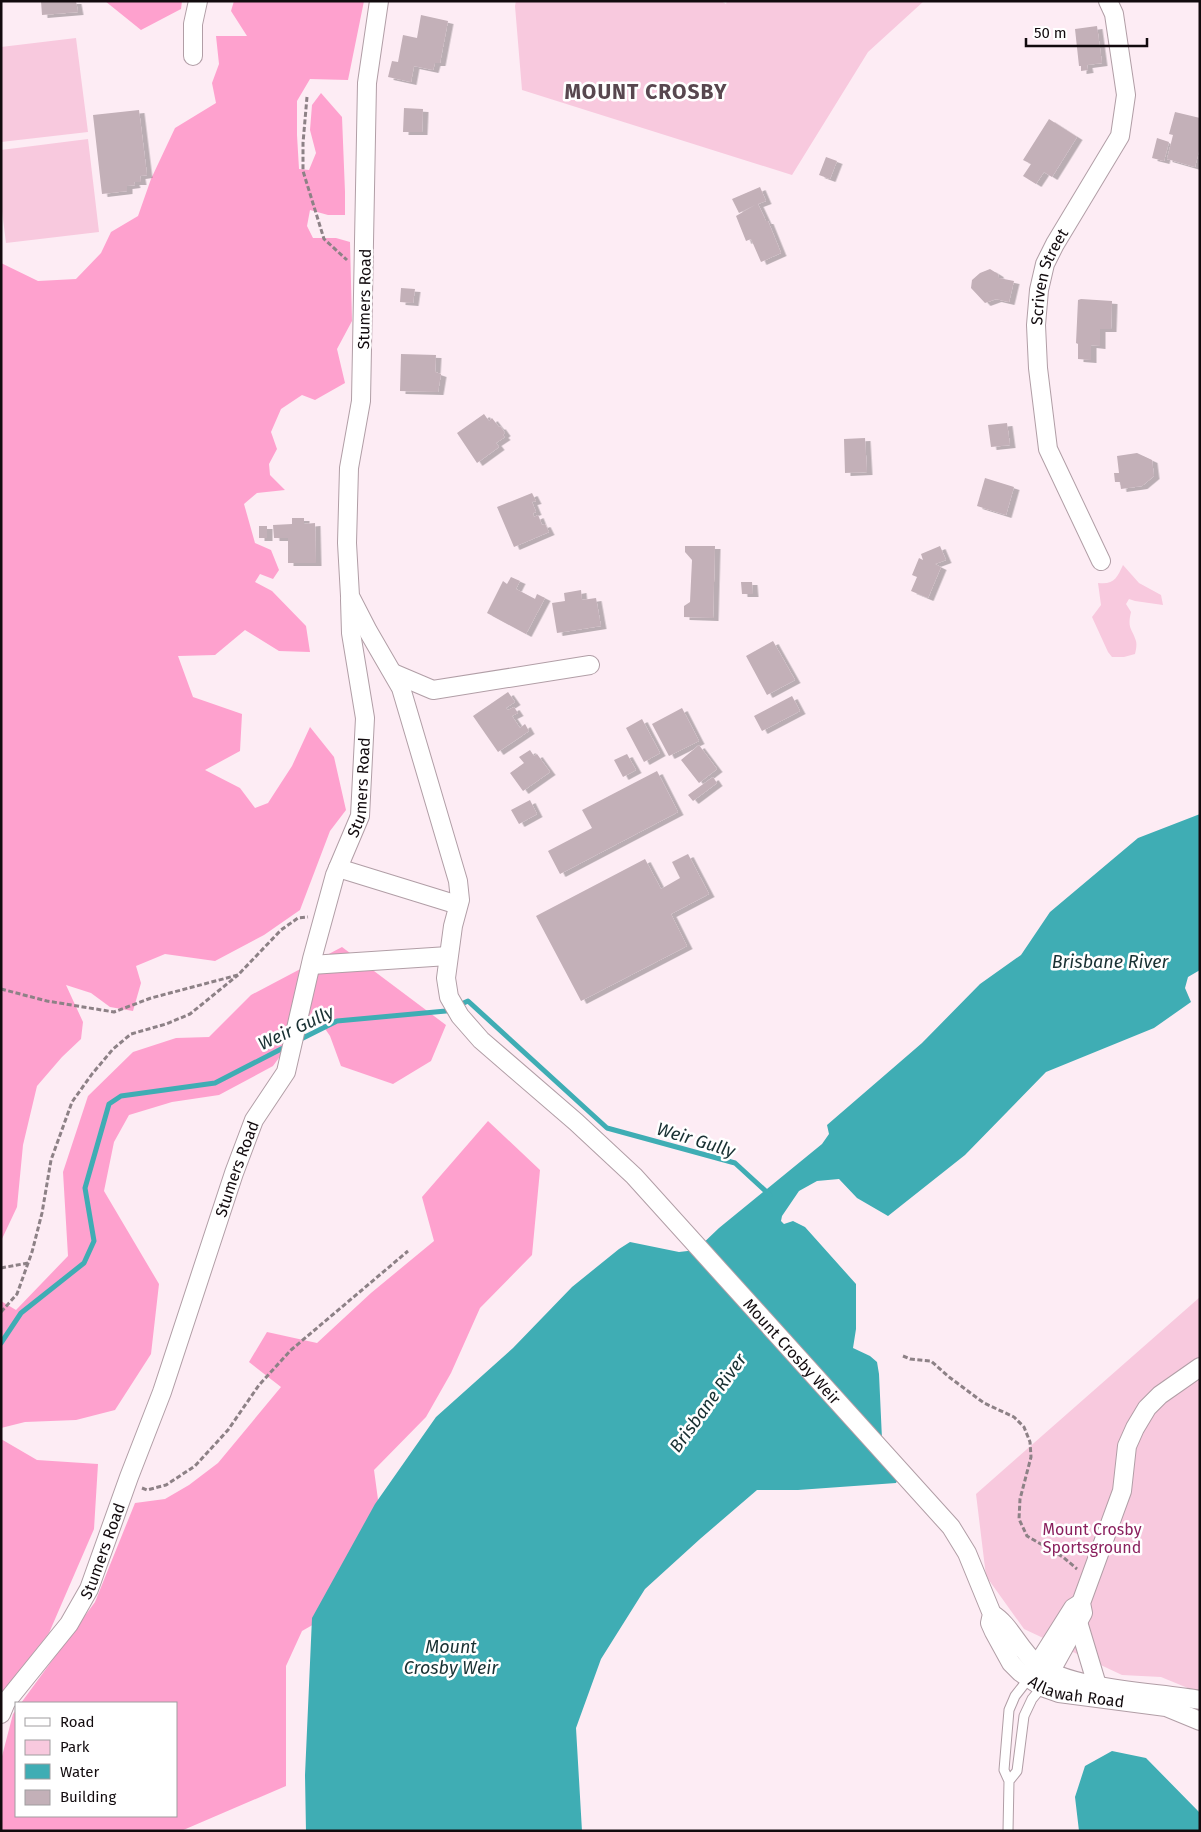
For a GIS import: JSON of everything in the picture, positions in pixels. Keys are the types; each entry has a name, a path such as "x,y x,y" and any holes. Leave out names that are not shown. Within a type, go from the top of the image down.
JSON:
{"street":[{"path":"193,56 193,24 198,1"},
{"name":"Stumers Road","path":"1,1714 6,1702 69,1624 85,1596 162,1392 234,1173 254,1120 286,1072 310,965 338,868 360,816 365,718 351,633 346,543 350,468 361,400 365,275 367,83 379,1"},
{"name":"Scriven Street","path":"1101,561 1048,449 1038,368 1036,325 1039,290 1045,264 1120,136 1126,94 1114,14 1108,1"},
{"name":"Stumers Road","path":"350,596 401,688 458,881 460,900 453,926 446,978 450,998 460,1016 481,1040 576,1122 634,1176"},
{"path":"393,673 433,690 590,665"},
{"path":"338,868 458,905"},
{"path":"310,965 448,956"},
{"name":"Mount Crosby Weir","path":"634,1176 950,1527"},
{"path":"1040,1676 1083,1613 1081,1603 1122,1491 1127,1446 1135,1428 1147,1408 1160,1395 1200,1367"},
{"name":"Allawah Road","path":"950,1527 966,1553 992,1614 1001,1619 1040,1676 1059,1694 1166,1707 1200,1721"},
{"path":"1040,1676 1073,1608 1081,1603"},
{"path":"1078,1622 1097,1685"},
{"name":"Allawah Road","path":"1040,1676 1067,1678 1097,1685 1200,1700"}],"lane":[{"path":"1009,1780 1017,1771 1024,1716 1040,1676"},
{"path":"1008,1831 1009,1780 1004,1770 1009,1710 1015,1696 1040,1676"}],"path":[{"path":"307,97 303,143 303,171 314,210 324,239 365,275"},
{"path":"1,1312 16,1294 28,1263 42,1213 51,1160 72,1102 92,1074 113,1049 131,1034 166,1024 190,1014 238,975 281,930 298,918 324,917"},
{"path":"1,989 47,1001 114,1012 151,998 238,975"},
{"path":"127,1483 147,1490 166,1485 195,1466 228,1430 259,1385 291,1350 408,1251"},
{"path":"1,1268 28,1263"},
{"path":"903,1356 910,1359 931,1361 984,1403 1014,1417 1024,1427 1030,1442 1031,1457 1020,1499 1019,1519 1027,1536 1063,1557 1075,1569 1092,1574"}],"green space":[{"path":"516,1 721,1 726,4 727,1 924,1 868,52 792,175 522,90"},
{"path":"76,38 88,132 1,142 1,47"},
{"path":"88,139 99,232 6,243 1,203 1,150"},
{"path":"1123,565 1139,583 1161,595 1163,605 1129,599 1126,604 1131,612 1130,625 1136,643 1135,654 1124,657 1112,657 1092,617 1101,605 1098,583 1108,583 1114,580"},
{"name":"Mount Crosby Sportsground","path":"1200,1297 1200,1693 1161,1677 1122,1675 1024,1629 986,1576 976,1494"}],"shaded area":[{"path":"105,1 182,1 181,9 141,30"},
{"path":"234,1 364,1 348,80 310,79 297,101 299,169 309,170 316,153 310,130 312,105 321,93 342,117 345,215 328,215 310,210 307,226 313,238 336,238 350,242 352,321 337,349 345,383 315,400 302,395 281,409 271,432 277,449 269,464 270,475 285,490 257,493 244,504 255,543 271,550 279,570 273,579 260,574 255,582 272,591 306,626 310,652 279,651 245,630 215,655 178,656 193,697 242,714 240,751 205,770 240,788 255,808 268,803 292,766 310,727 334,757 346,810 330,831 300,910 264,935 215,961 165,954 136,966 141,983 133,1011 110,1007 91,993 66,985 83,1022 81,1039 62,1057 37,1086 23,1145 17,1207 1,1241 1,263 38,281 76,279 101,253 111,232 138,216 151,179 175,128 216,103 212,83 219,64 216,36 247,36 231,11"},
{"path":"342,947 446,1025 431,1061 393,1084 341,1066 330,1036 313,1011 273,1066 219,1095 172,1102 129,1115 114,1142 104,1191 159,1284 151,1354 115,1410 76,1420 25,1422 1,1428 1,1301 16,1310 68,1256 63,1172 88,1096 133,1052 176,1038 209,1037 251,995"},
{"path":"488,1121 540,1170 532,1255 480,1308 451,1373 426,1417 374,1470 382,1529 344,1607 302,1631 286,1666 286,1786 181,1831 1,1831 1,1760 15,1711 15,1817 178,1817 178,1702 22,1702 95,1602 135,1503 165,1499 189,1485 218,1463 281,1387 249,1362 267,1332 317,1343 371,1293 434,1241 422,1197"},
{"path":"1,1439 37,1460 98,1464 94,1529 49,1633 1,1694"}],"water":[{"name":"Mount Crosby Weir","path":"1200,814 1200,970 1188,977 1185,988 1191,1002 1154,1028 1046,1072 965,1155 888,1216 857,1198 839,1179 817,1181 799,1191 782,1216 781,1221 784,1224 793,1221 805,1227 856,1284 856,1329 853,1348 870,1356 877,1362 882,1439 899,1477 896,1483 798,1490 757,1490 645,1589 601,1659 576,1728 582,1831 306,1831 305,1775 312,1618 375,1504 436,1417 513,1348 572,1287 619,1249 630,1242 679,1252 696,1250 719,1228 822,1144 829,1134 827,1125 922,1043 980,984 1021,955 1050,912 1138,838"},
{"path":"1112,1751 1146,1758 1200,1813 1200,1831 1079,1831 1075,1797 1085,1766"}],"building":[{"path":"41,1 76,1 78,12 42,15"},
{"path":"421,15 448,21 440,63 435,63 433,70 414,66 411,82 388,77 392,61 398,62 403,35 417,38"},
{"path":"1097,26 1102,63 1087,65 1088,70 1081,71 1075,29"},
{"path":"404,108 423,109 422,132 403,132"},
{"path":"139,110 147,175 140,176 141,182 134,182 135,185 127,186 127,191 102,194 93,115"},
{"path":"1175,112 1200,118 1200,147 1195,167 1167,159 1173,135 1169,134"},
{"path":"1049,119 1077,137 1052,177 1044,172 1036,184 1023,176 1031,164 1023,160"},
{"path":"1157,138 1169,142 1164,161 1152,158"},
{"path":"826,157 837,161 830,179 819,175"},
{"path":"760,187 766,201 758,204 766,221 768,221 781,253 761,262 751,239 746,241 736,216 755,205 739,213 732,199"},
{"path":"990,269 998,274 999,278 1014,281 1009,302 996,299 985,303 971,288 972,280 980,273"},
{"path":"401,288 415,289 413,303 400,302"},
{"path":"1078,300 1112,301 1111,329 1100,329 1100,346 1091,345 1091,360 1078,359 1078,344 1076,343"},
{"path":"401,354 436,355 435,372 441,374 438,392 400,391"},
{"path":"484,414 489,421 492,418 500,426 505,433 503,435 505,437 496,443 499,447 477,463 457,433"},
{"path":"1007,423 1010,445 991,447 988,425"},
{"path":"865,438 867,472 845,473 844,439"},
{"path":"1137,453 1152,460 1154,476 1142,486 1121,489 1120,482 1115,482 1114,473 1119,473 1117,456"},
{"path":"985,478 1014,487 1006,515 977,506"},
{"path":"532,493 536,501 532,502 536,512 533,513 534,517 538,515 542,525 545,524 549,532 514,547 497,507"},
{"path":"292,518 304,518 304,524 315,523 316,563 288,563 288,538 274,538 273,525 292,524"},
{"path":"259,526 267,526 267,538 259,538"},
{"path":"685,546 715,546 713,618 684,617 684,606 690,602 692,560 685,552"},
{"path":"940,546 946,560 935,564 941,567 928,598 911,591 917,577 912,575 919,558 923,560 921,554"},
{"path":"511,577 520,581 516,589 535,599 537,594 545,598 526,634 487,613 503,581 507,584"},
{"path":"741,582 752,582 753,594 742,594"},
{"path":"581,590 582,600 596,598 601,626 557,633 552,603 565,601 564,593"},
{"path":"773,641 795,680 767,695 746,656"},
{"path":"508,692 515,702 506,708 508,710 514,707 518,713 512,716 520,728 525,724 529,731 498,752 473,716"},
{"path":"792,696 800,711 762,731 754,716"},
{"path":"682,708 699,741 669,756 652,724"},
{"path":"642,719 660,753 644,762 626,728"},
{"path":"699,745 717,769 699,783 681,760"},
{"path":"530,750 534,756 537,754 550,772 523,791 510,773 524,763 519,757"},
{"path":"627,754 636,770 623,777 614,760"},
{"path":"657,771 678,812 560,874 548,851 592,828 582,810"},
{"path":"713,777 717,783 693,801 688,795"},
{"path":"530,800 537,814 519,824 511,810"},
{"path":"688,854 709,894 671,914 687,946 581,1001 536,916 645,859 661,889 680,878 672,862"}],"waterway":[{"name":"Weir Gully","path":"297,1041 337,1021 446,1011 468,1001 607,1128 735,1163 770,1195"},
{"name":"Weir Gully","path":"1,1343 21,1313 84,1263 94,1241 85,1188 109,1104 121,1096 215,1083 287,1046"}],"district":[{"name":"MOUNT CROSBY","path":"646,92"}],"water label":[{"name":"Brisbane River","path":"1110,962"},
{"name":"Brisbane River","path":"708,1403"}]}
